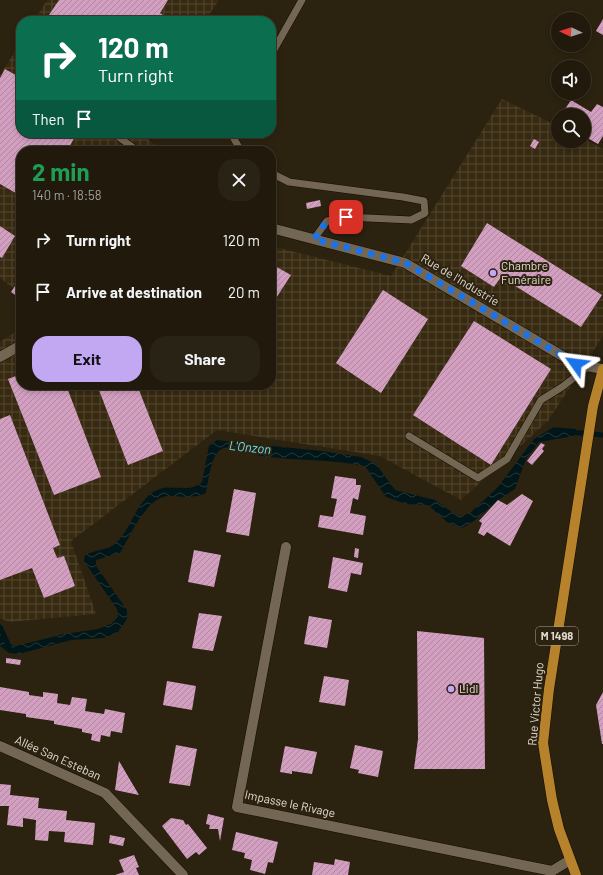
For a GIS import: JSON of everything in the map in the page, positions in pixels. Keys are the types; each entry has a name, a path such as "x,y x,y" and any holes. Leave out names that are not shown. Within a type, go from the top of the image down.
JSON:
{"main road":[{"name":"Rue Victor Hugo","path":"576,875 552,800 543,743 549,689 593,414 593,406 603,369"}],"street":[{"name":"Rue de l'Industrie","path":"276,229 406,263 576,364 603,369"},
{"path":"0,357 16,348"},
{"name":"Impasse le Rivage","path":"286,546 236,807 552,872 570,860"},
{"name":"Allée San Esteban","path":"0,746 105,793 183,875"}],"lane":[{"path":"276,46 302,0"},
{"path":"120,138 131,146"},
{"path":"276,176 289,182 403,196 424,201 424,213 411,220 346,217 327,221 314,239"},
{"path":"409,436 478,478 507,459 541,400 562,387 588,367"}],"shaded area":[{"path":"47,0 219,0 208,16 37,16"},
{"path":"16,50 16,138 146,138 157,146 16,146 16,290 0,278 0,75"},
{"path":"502,99 551,123 551,148 591,148 591,143 603,149 603,336 548,421 461,500 380,456 217,430 71,541 96,614 9,622 0,618 0,342 16,331 16,390 276,390 276,247 391,276"}],"water":[{"path":"554,427 576,429 574,436 539,442 526,459 515,489 498,500 474,521 462,528 447,522 428,505 406,504 386,497 365,466 339,462 261,456 234,448 224,448 217,453 214,458 210,470 206,493 193,497 169,496 161,498 153,503 140,518 120,553 96,560 96,566 127,610 127,619 118,632 104,638 71,640 19,654 9,653 0,646 0,629 9,644 16,646 64,634 98,629 111,624 118,617 117,609 84,561 85,555 109,547 116,543 122,537 139,507 157,490 168,487 192,487 197,486 202,482 209,446 217,440 322,451 361,457 376,464 395,490 435,500 456,515 460,516 470,513 498,487 534,439"}],"building":[{"path":"59,0 168,0 160,13 164,16 48,16"},
{"path":"603,19 603,35 596,31"},
{"path":"5,69 16,75 16,138 74,138 70,146 16,146 16,193 0,184 0,78"},
{"path":"571,100 584,108 566,108"},
{"path":"597,104 603,107 603,136 598,144 591,140 591,112"},
{"path":"534,139 539,142 535,149 530,146"},
{"path":"320,200 321,206 307,209 306,203"},
{"path":"487,223 602,295 581,327 501,277 494,287 461,266"},
{"path":"0,226 15,236 2,258 0,257"},
{"path":"276,267 291,275 276,298"},
{"path":"16,284 16,296 11,292"},
{"path":"383,290 428,319 381,393 336,363"},
{"path":"474,321 551,369 491,465 413,415"},
{"path":"16,376 16,390 68,390 101,477 54,495 8,379"},
{"path":"99,390 139,390 163,451 128,465"},
{"path":"10,415 60,545 53,548 57,558 64,556 75,586 44,598 32,568 0,580 0,419"},
{"path":"541,443 545,445 542,449 544,451 532,465 527,461"},
{"path":"335,476 356,479 356,485 361,485 358,500 353,498 350,513 366,516 363,535 318,527 320,515 333,517 337,499 331,498"},
{"path":"234,489 256,493 249,536 226,532"},
{"path":"522,494 533,501 510,546 487,532 484,536 478,533 482,523 479,521 498,500 507,505"},
{"path":"355,548 359,549 358,558 354,557"},
{"path":"194,550 221,555 214,587 188,582"},
{"path":"333,557 363,563 361,575 351,573 347,592 328,588"},
{"path":"199,613 222,616 213,651 192,648"},
{"path":"309,616 332,620 327,648 304,644"},
{"name":"Lidl","path":"417,631 484,638 485,769 414,769 418,739"},
{"path":"6,658 21,660 20,665 6,663"},
{"path":"324,676 349,680 345,706 319,702"},
{"path":"167,681 196,686 192,710 163,705"},
{"path":"0,687 29,692 29,695 43,697 43,692 58,694 57,703 70,705 72,697 87,699 85,711 104,714 105,709 125,713 122,733 111,731 110,737 101,735 100,742 91,740 92,734 82,732 82,729 54,724 54,721 26,717 26,714 0,710"},
{"path":"603,692 603,744 602,744 596,705"},
{"path":"176,745 197,749 190,786 169,783"},
{"path":"355,745 383,751 378,777 358,773 359,770 350,768"},
{"path":"285,746 317,752 312,774 292,771 292,774 280,772"},
{"path":"119,761 139,795 115,790"},
{"path":"0,784 11,785 10,795 39,798 38,808 67,811 66,820 95,823 93,845 64,842 65,832 49,831 48,841 35,840 36,820 23,818 23,827 7,825 9,806 0,806"},
{"path":"208,814 224,818 220,841 218,829 209,829 210,825 206,824"},
{"path":"171,818 183,820 186,825 188,824 207,848 199,855 196,852 187,859 162,826"},
{"path":"236,832 278,842 273,863 268,862 265,874 250,870 252,860 244,858 245,853 232,850"},
{"path":"110,835 125,838 123,846 109,843"},
{"path":"134,855 139,867 136,868 139,875 115,875 124,872 119,860"},
{"path":"335,859 350,862 348,875 312,875 314,862 334,865"}],"waterway":[{"name":"L'Onzon","path":"570,432 603,435"},
{"name":"L'Onzon","path":"0,627 9,646"}],"place":[{"name":"Chambre Funéraire","path":"493,273"},
{"name":"Lidl","path":"451,689"}],"route":[{"path":"346,217 327,221 314,239 406,263 576,364"}]}
